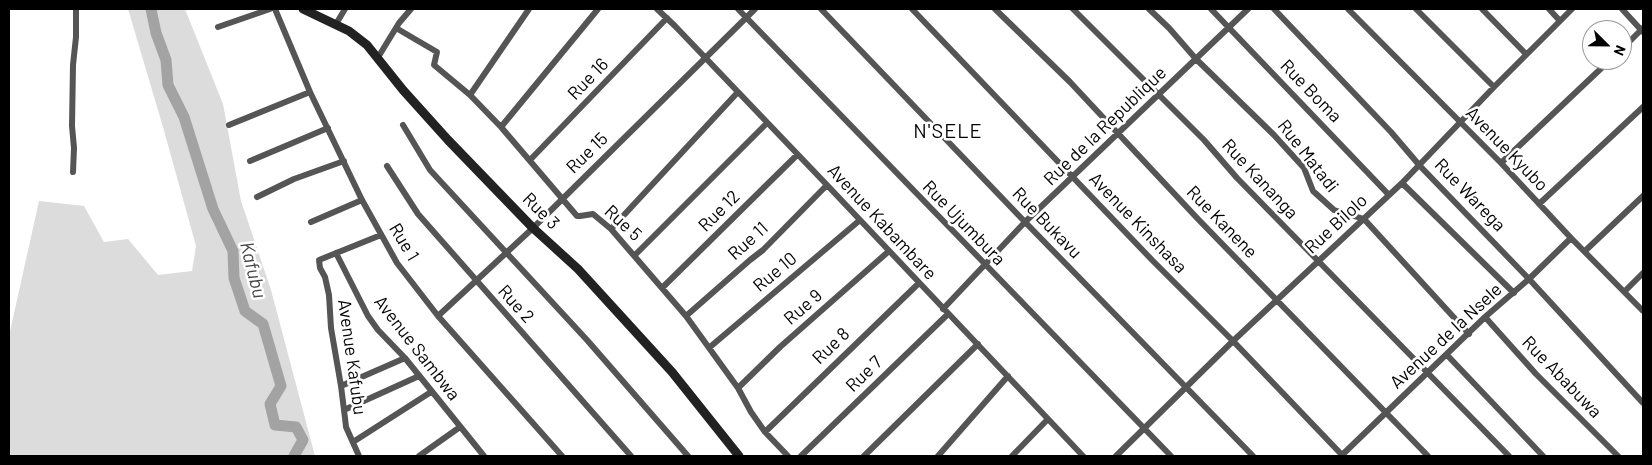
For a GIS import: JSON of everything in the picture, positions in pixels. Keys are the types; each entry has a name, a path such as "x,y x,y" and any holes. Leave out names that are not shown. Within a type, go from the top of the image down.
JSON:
{"street":[{"path":"73,172 72,92 76,9"},
{"path":"218,27 270,9"},
{"name":"Rue 1","path":"275,9 310,92 362,200 397,263 438,316 562,456"},
{"name":"Rue 3","path":"303,9 336,24 360,38 448,140 533,228 578,269 672,372 739,456"},
{"path":"336,24 345,9"},
{"path":"377,59 396,28 411,9"},
{"path":"470,95 529,9"},
{"path":"501,127 598,9"},
{"name":"Avenue Kabambare","path":"657,9 706,58 1083,456"},
{"name":"Rue Ujumbura","path":"738,9 1171,456"},
{"name":"Rue 15","path":"438,316 533,228 755,9"},
{"name":"Rue Bukavu","path":"821,9 1253,456"},
{"name":"Avenue Kinshasa","path":"912,9 1234,341 1342,456"},
{"name":"Rue Kanene","path":"995,9 1070,82 1428,456"},
{"name":"Rue Kananga","path":"1073,9 1204,140 1237,178 1509,456"},
{"name":"Rue Matadi","path":"1149,9 1169,28 1196,59 1274,135 1304,168 1313,191 1330,207 1364,219 1469,334"},
{"name":"Rue Boma","path":"1211,9 1389,195"},
{"name":"Rue de la Republique","path":"943,308 1025,222 1248,9"},
{"name":"Rue Warega","path":"1274,9 1385,126 1420,166 1530,279 1643,403"},
{"name":"Avenue Kyubo","path":"1348,9 1501,163 1643,311"},
{"path":"1416,9 1494,87"},
{"path":"1482,9 1526,54"},
{"path":"1548,9 1560,21"},
{"name":"Rue Bilolo","path":"1116,456 1318,261 1402,184 1526,54 1572,9"},
{"path":"1622,9 1643,30 1632,40"},
{"name":"Rue 16","path":"530,160 667,18"},
{"name":"Rue 5","path":"396,28 437,52 434,65 470,95 501,127 577,216 593,214 611,228 686,316 738,388 765,432 788,456"},
{"path":"1501,163 1599,70"},
{"path":"229,124 310,92"},
{"path":"611,228 738,92"},
{"path":"1539,204 1643,106"},
{"path":"635,255 767,123"},
{"path":"403,124 430,170 587,340 688,456"},
{"path":"250,161 328,128"},
{"name":"Rue 12","path":"662,288 797,155"},
{"path":"257,197 294,179 344,161"},
{"name":"Rue 2","path":"387,166 418,214 631,456"},
{"path":"1402,184 1514,293"},
{"name":"Rue 11","path":"686,316 764,250 827,185"},
{"path":"1585,252 1643,196"},
{"path":"311,222 362,200"},
{"name":"Rue 10","path":"710,347 860,220"},
{"path":"336,253 381,235"},
{"name":"Avenue de la Nsele","path":"1342,456 1485,317 1530,279 1571,238"},
{"name":"Rue 9","path":"738,388 780,347 889,251"},
{"name":"Avenue Kafubu","path":"336,253 319,260 329,295 331,328 346,427 359,456"},
{"name":"Avenue Sambwa","path":"336,253 368,316 378,330 405,358 484,456"},
{"path":"1625,291 1643,273"},
{"name":"Rue 8","path":"765,432 919,283"},
{"name":"Rue 7","path":"801,456 948,314"},
{"name":"Rue Ababuwa","path":"1485,317 1536,374 1618,456"},
{"path":"864,456 978,344"},
{"path":"1447,355 1543,456"},
{"path":"341,386 405,358"},
{"path":"344,410 419,376"},
{"path":"938,456 1008,376"},
{"path":"353,442 431,392"},
{"path":"1012,456 1048,419"},
{"path":"419,456 460,427"}],"shaded area":[{"path":"128,9 185,9 223,104 241,201 271,290 315,456 9,456 9,336 39,201 84,206 104,242 128,239 158,275 192,271 196,246"}],"waterway":[{"name":"Kafubu","path":"151,9 156,33 166,60 168,85 184,117 213,209 233,251 234,278 245,311 263,324 281,386 270,404 275,425 296,427 303,440 294,456"}],"district":[{"name":"N'SELE","path":"948,131"}]}
